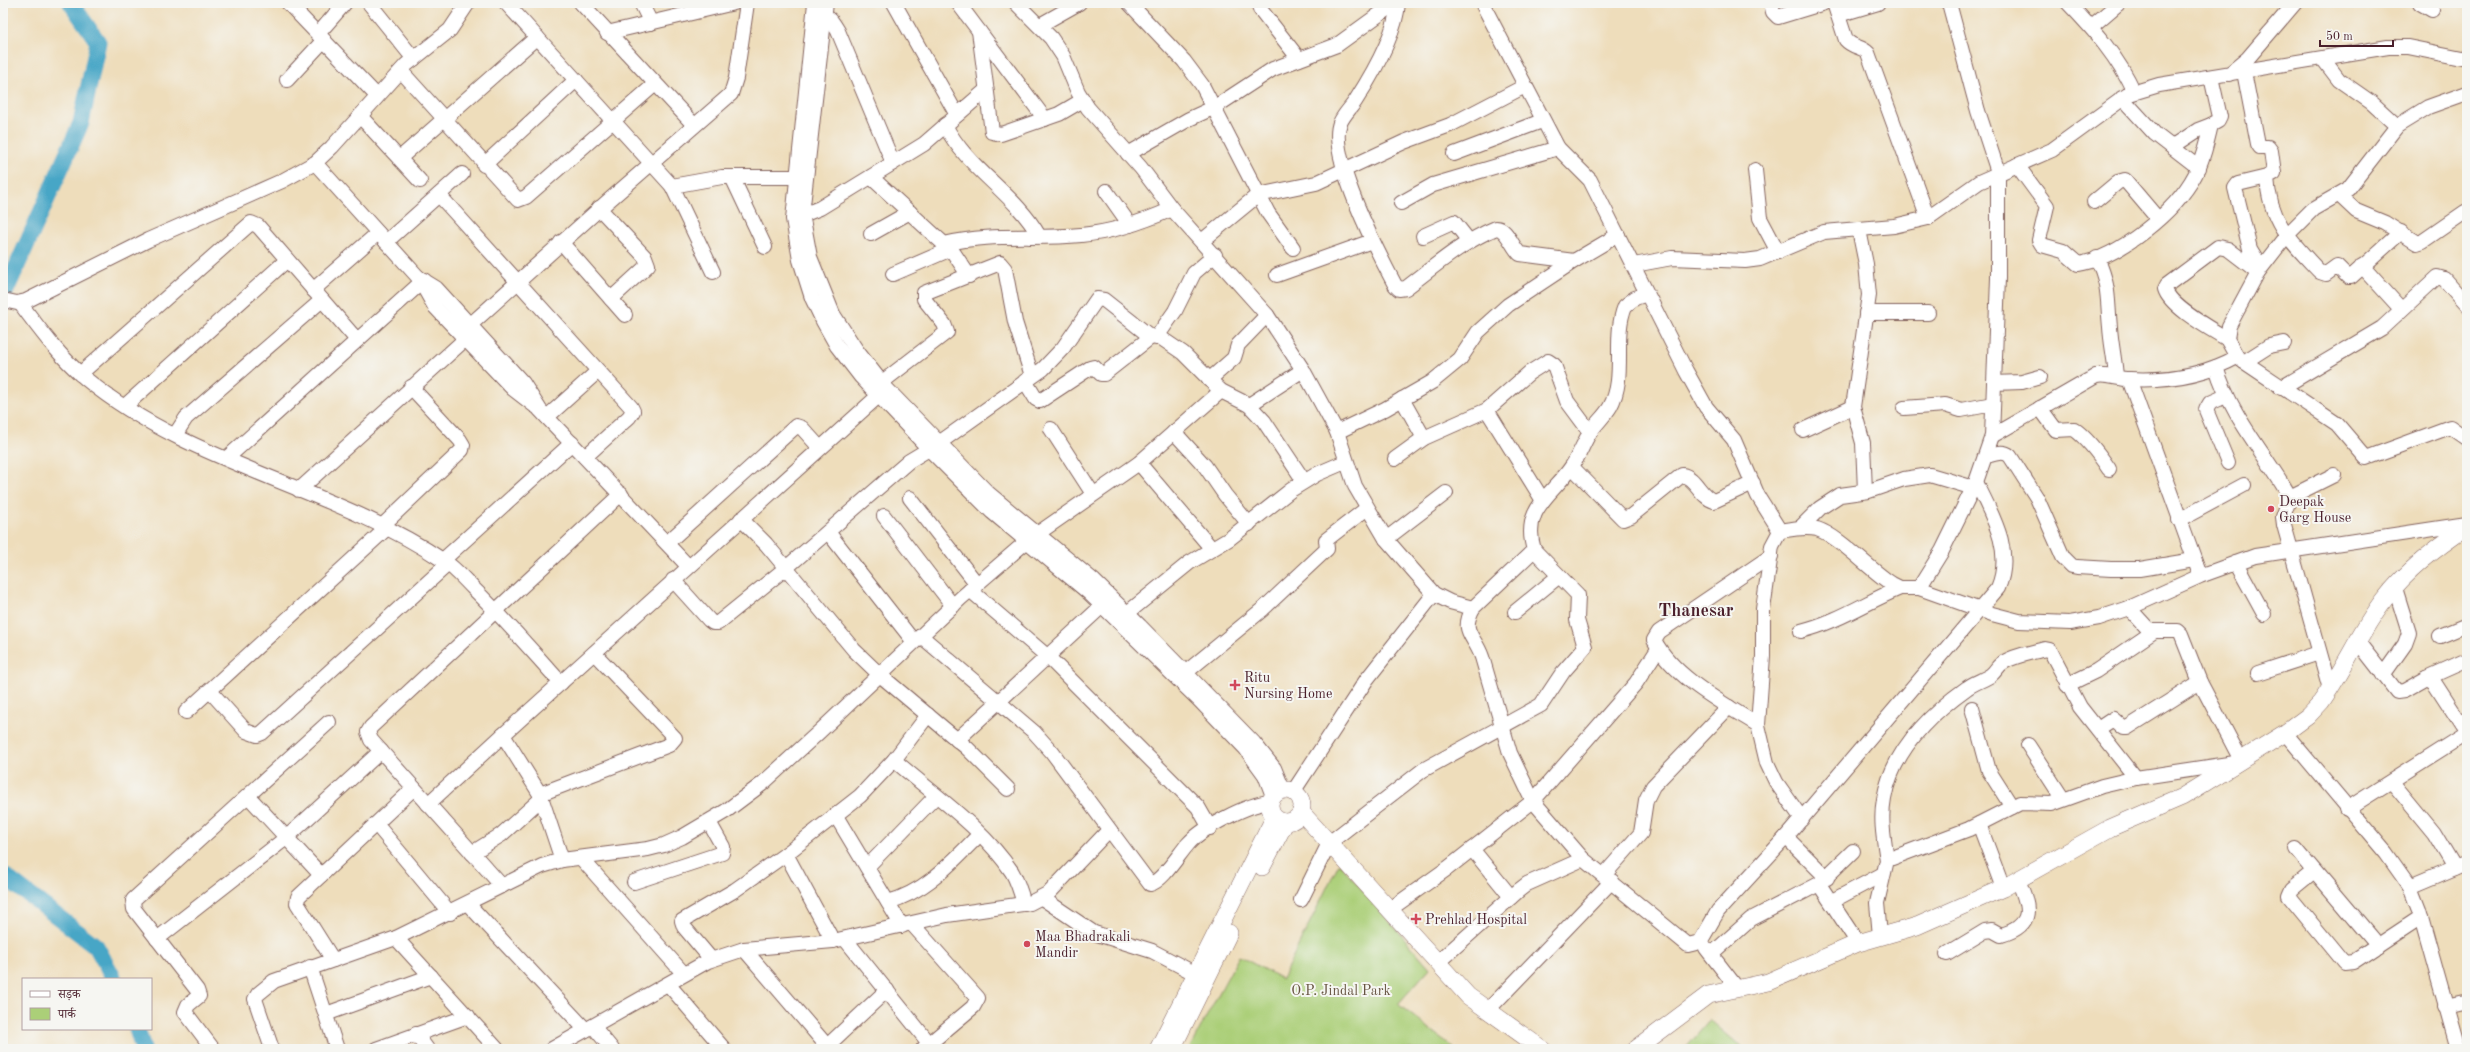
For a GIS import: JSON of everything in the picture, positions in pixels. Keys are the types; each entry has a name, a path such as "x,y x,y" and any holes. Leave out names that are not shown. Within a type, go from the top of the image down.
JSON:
{"main road":[{"path":"1636,1049 1708,995 1768,982 1858,943 1923,924 2010,884 2110,828 2182,797 2285,733 2308,716 2330,689 2384,600 2418,564 2467,527"},
{"path":"1280,804 1294,820 1301,812 1468,996 1542,1049"},
{"path":"1158,1049 1280,804"},
{"path":"1172,1049 1280,804"}],"street":[{"path":"288,3 377,96"},
{"path":"287,80 321,37 345,3"},
{"path":"369,3 414,59"},
{"path":"3,300 19,303 148,240 282,181 315,163 332,148 401,71 450,30 468,3"},
{"path":"506,3 672,186 713,272"},
{"path":"581,3 654,85 694,125"},
{"path":"641,3 651,23"},
{"path":"607,33 734,3"},
{"path":"299,490 470,332 517,282 694,125 726,100 735,86 747,3"},
{"path":"894,3 957,115"},
{"path":"1016,3 1040,25 1063,56 1083,100 1145,173 1172,209 1267,314 1303,370 1337,432 1345,462 1366,509 1386,539 1434,594 1450,602 1473,608"},
{"path":"1129,3 1184,61 1215,107 1258,195 1293,248"},
{"path":"1128,154 1183,122 1215,107 1273,69 1337,44 1395,3"},
{"path":"1398,3 1394,25 1367,83 1340,124 1338,134 1339,144 1360,216 1395,284 1402,290 1469,241 1499,228 1505,232 1510,242 1520,254 1574,261"},
{"path":"1482,3 1542,121 1558,148 1590,180 1706,407 1734,440 1753,483 1780,531"},
{"path":"1771,3 1773,12 1778,17 1824,3"},
{"path":"1878,3 1836,9 1846,40 1850,45 1864,48 1868,53 1928,218"},
{"path":"1919,588 1942,551 1975,485 1992,436 1998,278 1998,172 1978,112 1949,3"},
{"path":"2068,3 2092,27 2124,70 2128,95 2156,134 2199,168"},
{"path":"2092,27 2119,3"},
{"path":"2229,74 2248,58 2295,3"},
{"path":"961,4 979,31 1045,119"},
{"path":"1040,25 1071,5"},
{"path":"820,9 832,21 838,31 893,163"},
{"path":"820,9 801,177 798,218 810,257 833,314 882,389 934,446 988,493 1102,606 1122,617"},
{"path":"1260,9 1299,59"},
{"path":"979,31 992,132 1001,134 1045,119 1059,114 1083,100"},
{"path":"400,158 537,37"},
{"path":"1634,265 1672,258 1745,261 1760,259 1824,232 1859,230 1916,222 1928,218 1970,187 1998,172 2052,150 2128,95 2211,77 2388,47 2408,47 2467,59"},
{"path":"2324,59 2340,80 2372,104 2397,126"},
{"path":"401,71 514,197 522,199 654,85"},
{"path":"2244,72 2258,144 2260,147 2268,147 2271,151 2274,172 2267,177 2238,184 2235,188 2250,249 2260,270"},
{"path":"2172,147 2198,130 2218,121 2220,116 2211,77"},
{"path":"484,165 576,80"},
{"path":"1202,241 1258,195 1316,183 1346,168 1450,126 1525,86"},
{"path":"798,218 924,144 986,90"},
{"path":"2227,339 2229,326 2260,270 2286,236 2313,209 2340,195 2358,178 2397,126 2428,107 2467,93"},
{"path":"360,116 420,181"},
{"path":"1454,154 1542,121"},
{"path":"945,125 960,148 1020,209 1040,236"},
{"path":"2017,165 2047,206 2039,240 2042,245 2063,251 2078,264 2097,258 2135,237 2158,218 2184,190 2199,168 2211,125"},
{"path":"1401,203 1433,185 1558,148"},
{"path":"315,163 421,280 436,288 519,396 544,413 688,566"},
{"path":"1755,170 1760,218 1778,252"},
{"path":"175,435 186,418 317,295 382,237 438,195 462,174"},
{"path":"871,176 947,247 969,276"},
{"path":"672,186 732,177 801,177"},
{"path":"732,177 765,247"},
{"path":"2267,177 2270,201 2286,236 2323,274 2335,266 2348,277 2351,276 2401,232"},
{"path":"2094,202 2118,182 2125,180 2158,218"},
{"path":"1106,191 1130,226"},
{"path":"438,195 633,411 585,457"},
{"path":"2340,195 2356,211 2401,232 2420,243 2465,212"},
{"path":"599,208 644,257 648,265 611,299"},
{"path":"892,274 947,247 984,236 1082,235 1130,226 1172,209"},
{"path":"871,234 910,212"},
{"path":"1423,236 1454,222 1469,241"},
{"path":"80,374 246,224 254,223 357,340"},
{"path":"1859,230 1868,279 1866,313 1853,407 1863,443 1865,491"},
{"path":"1337,432 1432,382 1460,359 1478,332 1508,306 1574,261 1618,235"},
{"path":"1278,275 1372,241"},
{"path":"561,242 625,315"},
{"path":"2260,270 2228,250 2218,247 2167,284 2165,289 2170,298 2186,311 2227,339 2240,359 2281,388 2337,424 2366,458 2450,427 2467,439"},
{"path":"428,804 688,566 820,448 882,389 947,332 944,324 924,299 924,293 996,264 1003,264 1028,379 1036,399 1040,401 1090,368 1094,367 1101,374 1104,374 1154,336 1176,311 1194,273 1215,255"},
{"path":"2097,258 2108,285 2110,327 2115,358 2200,576"},
{"path":"125,406 287,260"},
{"path":"2362,266 2401,309"},
{"path":"2281,388 2370,337 2382,328 2434,279 2440,277 2467,306"},
{"path":"226,458 421,280"},
{"path":"1301,900 1329,843 1423,770 1501,726 1541,706 1563,672 1585,647 1577,620 1580,597 1534,550 1530,530 1542,499 1572,467 1590,432 1609,408 1617,389 1619,334 1625,306 1635,298 1647,294"},
{"path":"673,580 709,620 714,623 718,623 786,568 909,461 934,446 1053,360 1097,299 1104,300 1154,336 1182,353 1221,390 1249,405 1264,421 1304,481"},
{"path":"19,303 46,338 80,374 125,406 175,435 385,526 445,562 497,612 561,682"},
{"path":"1866,313 1928,313"},
{"path":"1209,380 1234,358 1238,345 1267,314"},
{"path":"1992,436 2096,376 2104,375 2122,378 2171,379 2216,367 2240,359 2270,346 2284,343"},
{"path":"1396,459 1424,438 1487,410 1529,373 1548,361 1554,365 1572,409 1590,432"},
{"path":"2216,367 2226,396 2240,421 2290,497"},
{"path":"1249,405 1303,370"},
{"path":"544,413 598,371"},
{"path":"1994,383 2022,382 2040,377"},
{"path":"186,712 385,526 462,450 463,445 460,440 411,387"},
{"path":"272,1049 255,999 258,994 274,981 310,967 396,938 450,913 542,866 562,860 648,849 664,844 709,822 762,784 953,606 1032,537 1139,462 1221,390"},
{"path":"2226,396 2210,403 2206,410 2228,463"},
{"path":"1402,399 1424,438"},
{"path":"1904,408 1946,406 1961,410 1993,404"},
{"path":"1803,430 1853,407"},
{"path":"2040,408 2056,430 2074,429 2078,432 2088,441 2109,469"},
{"path":"1487,410 1542,499"},
{"path":"667,543 796,426 802,428 820,448"},
{"path":"1051,429 1094,494"},
{"path":"1174,432 1205,466 1225,495 1249,524"},
{"path":"210,691 246,731 257,735 262,733 572,443"},
{"path":"1986,456 2001,452 2010,456 2031,486 2063,557 2072,566 2111,569 2140,568 2194,560"},
{"path":"1139,462 1212,549"},
{"path":"1122,617 1189,563 1249,524 1304,481 1345,462"},
{"path":"1572,467 1623,519 1631,516 1682,475 1689,478 1706,498 1714,501 1753,483"},
{"path":"1534,550 1473,608 1467,621 1466,628 1478,645 1510,754 1532,801 1583,859 1608,878 1681,941 1688,945 1700,942 1718,911 1802,819 1981,611 1998,588 2004,575 2005,563 1996,522 1975,485 1930,475 1904,479 1865,491 1840,495 1829,501 1802,527"},
{"path":"2330,689 2290,551 2283,517 2290,497 2334,476"},
{"path":"2179,520 2244,485"},
{"path":"1386,539 1446,493"},
{"path":"502,886 369,737 371,727 497,612 621,494"},
{"path":"910,498 974,587 1048,657 1198,807 1210,828"},
{"path":"1182,676 1263,609 1327,548 1326,540 1366,509"},
{"path":"884,516 953,606"},
{"path":"741,519 786,568 854,650 880,675 957,740 1008,789"},
{"path":"1801,631 1837,620 1864,604 1900,588 1919,588 1981,611 2019,621 2070,623 2099,618 2130,608 2200,576 2255,556 2467,524"},
{"path":"1780,531 1802,527 1817,529 1831,536 1883,579 1900,588"},
{"path":"1780,531 1772,546 1763,608 1763,656 1758,725 1767,763 1776,782 1802,819"},
{"path":"828,532 918,639 1034,732 1052,752 1150,884 1158,880 1189,843 1210,828 1251,806 1280,804"},
{"path":"1032,537 1094,581 1122,617 1182,676 1246,749 1265,775 1280,804"},
{"path":"1758,725 1729,707 1690,679 1658,648 1654,640 1659,632 1771,556"},
{"path":"2236,563 2264,614"},
{"path":"1515,612 1559,576"},
{"path":"2383,675 2405,644 2409,633 2395,588"},
{"path":"1280,804 1367,679 1434,594"},
{"path":"957,740 1102,606"},
{"path":"1888,860 1979,824 2024,802 2046,805 2102,786 2136,778 2238,761 2200,682 2181,634 2178,631 2153,632 2145,628 2130,608"},
{"path":"2440,636 2467,625"},
{"path":"2067,685 2096,671 2153,632"},
{"path":"2358,642 2393,688 2400,692 2467,660"},
{"path":"1389,910 1472,849 1532,801 1636,683 1658,648"},
{"path":"1880,936 1877,903 1883,874 1888,860 1882,823 1884,799 1889,780 1906,746 1919,728 1966,688 1992,674 2003,662 2037,651 2050,650 2067,685 2080,707 2136,778"},
{"path":"472,853 501,836 541,796 669,745 675,738 594,653"},
{"path":"2258,673 2320,653"},
{"path":"2347,809 2392,782 2467,733 2434,682 2427,678"},
{"path":"2098,729 2113,718 2123,728 2127,728 2200,682"},
{"path":"1488,1010 1608,878 1641,833 1646,800 1653,786 1729,707"},
{"path":"1972,708 1989,770 2012,807"},
{"path":"711,959 684,927 682,921 735,890 836,816 879,778 928,715"},
{"path":"213,1049 185,1012 188,1005 199,996 199,993 134,909 133,900 329,722"},
{"path":"2285,733 2347,809 2386,853 2410,887 2421,917 2458,1049"},
{"path":"503,735 541,796 562,860"},
{"path":"2028,745 2063,799"},
{"path":"157,939 286,838 381,751"},
{"path":"894,760 979,835 1013,873 1024,904"},
{"path":"2392,782 2461,865 2410,887"},
{"path":"333,960 297,903 299,895 414,788"},
{"path":"248,796 321,875"},
{"path":"867,867 936,796"},
{"path":"786,854 839,940 887,990 926,1046 973,1007 978,998 907,925 888,902 836,816"},
{"path":"634,882 719,855 724,850 723,846 709,822"},
{"path":"376,824 450,913"},
{"path":"1947,954 1985,931 1992,930 2001,935 2024,922 2028,906 2010,884 1979,824"},
{"path":"552,1049 711,959 744,949 839,940 989,908 1024,904 1042,898 1109,830"},
{"path":"888,902 902,898 930,882 979,835"},
{"path":"1786,837 1823,881 1832,901 1858,943"},
{"path":"1472,849 1511,897"},
{"path":"2296,849 2378,946"},
{"path":"1712,954 1752,919 1823,881 1853,851"},
{"path":"581,858 684,974"},
{"path":"1437,962 1527,884 1583,859"},
{"path":"2314,871 2292,889 2289,896 2344,963 2353,962 2421,917"},
{"path":"1832,901 1883,874"},
{"path":"1042,898 1094,933 1152,951 1196,974"},
{"path":"468,904 589,1028 612,1049"},
{"path":"396,938 497,1049"},
{"path":"1700,942 1712,954 1737,988"},
{"path":"744,949 825,1047 887,990"},
{"path":"310,967 337,1049"},
{"path":"326,1014 431,976"},
{"path":"668,984 724,1049"},
{"path":"2445,1007 2467,1002"},
{"path":"376,1049 468,1016"},
{"path":"416,1034 427,1049"}],"green space":[{"name":"O.P. Jindal Park","path":"1339,863 1430,968 1398,1004 1454,1049 1189,1049 1239,956 1282,979"},
{"path":"1710,1020 1744,1049 1685,1049"}],"waterway":[{"path":"3,297 81,123 98,42 71,3"},
{"path":"3,875 96,946 113,978"},
{"path":"137,1030 143,1049"}],"place":[{"name":"Deepak Garg House","path":"2271,509"},
{"name":"Ritu Nursing Home","path":"1235,685"},
{"name":"Prehlad Hospital","path":"1416,919"},
{"name":"Maa Bhadrakali Mandir","path":"1027,944"}],"district":[{"name":"Thanesar","path":"1696,610"}]}
